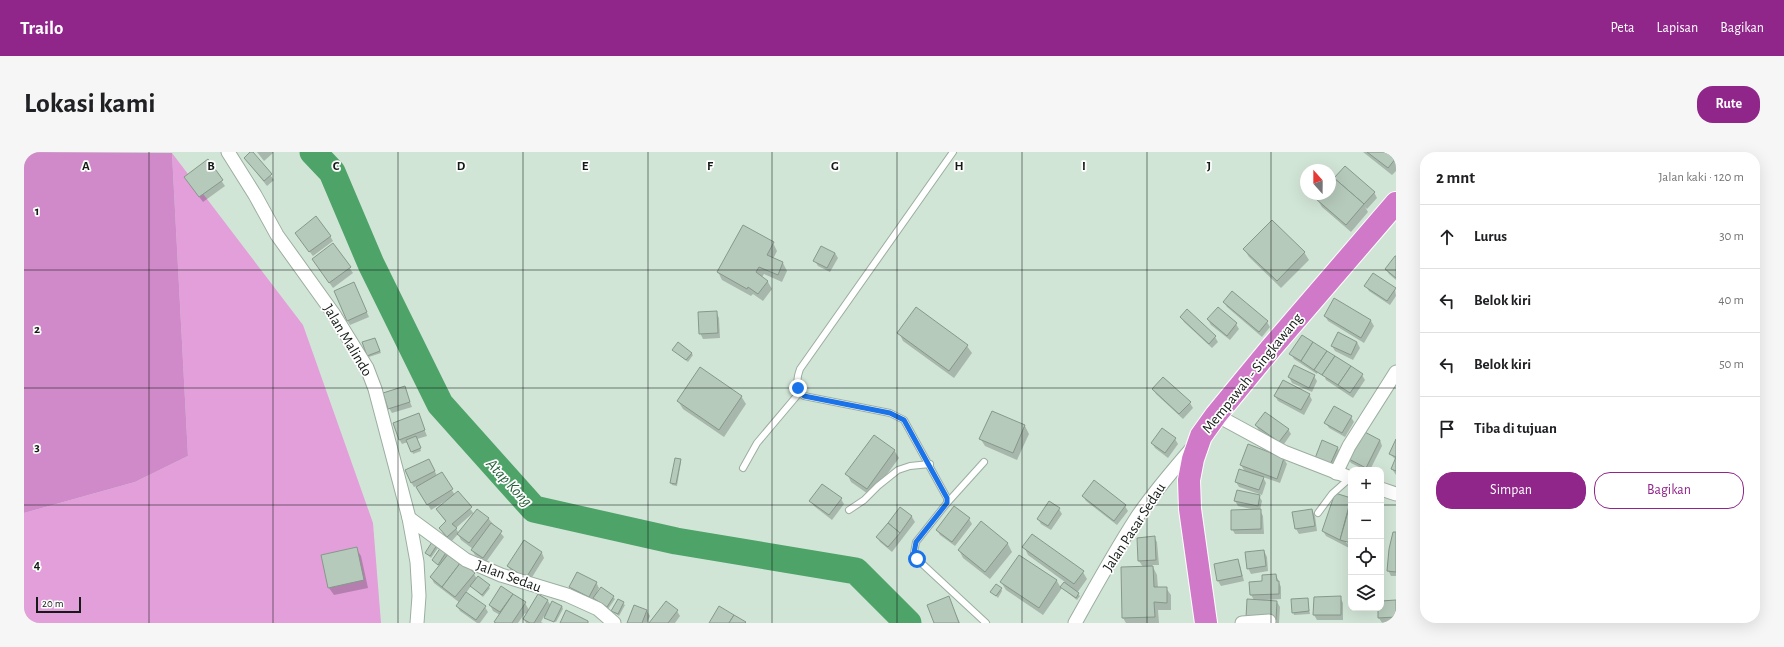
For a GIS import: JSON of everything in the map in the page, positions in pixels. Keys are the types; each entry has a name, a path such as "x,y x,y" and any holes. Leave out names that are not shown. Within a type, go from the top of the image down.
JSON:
{"highway":[{"name":"Mempawah - Singkawang","path":"1206,623 1190,509 1190,480 1193,458 1201,436 1216,415 1332,275 1396,203"}],"street":[{"name":"Jalan Malindo","path":"228,152 255,195 277,235 333,313 367,368 381,408 409,518 417,562 419,596 417,623"},
{"path":"1336,473 1349,446 1396,372"},
{"path":"1216,415 1284,452 1348,477"},
{"name":"Jalan Pasar Sedau","path":"1075,623 1108,564 1138,517 1161,484 1201,436"},
{"path":"1384,490 1396,494"},
{"name":"Jalan Sedau","path":"409,518 466,560 501,575 567,595 598,609 614,623"},
{"path":"1242,623 1269,621"}],"lane":[{"path":"947,503 945,493 930,464 904,420 890,413 804,396 800,392 797,383 800,369 953,152"},
{"path":"743,468 757,443 800,392"},
{"path":"984,462 947,503 916,542 914,553 917,559 986,623"},
{"path":"848,510 864,500 898,470 910,466 930,464"},
{"path":"1318,513 1332,494 1348,481"}],"shaded area":[{"path":"24,152 172,153 188,456 135,482 24,513"},
{"path":"172,153 303,325 373,523 381,623 24,623 24,513 135,482 188,456"}],"building":[{"path":"250,152 253,152 272,174 264,181 244,158"},
{"path":"1367,152 1396,152 1396,158 1388,168"},
{"path":"208,159 223,180 199,197 184,177"},
{"path":"1345,166 1375,192 1364,204 1336,180 1336,176"},
{"path":"1336,180 1364,204 1346,225 1317,200 1336,200"},
{"path":"316,216 331,236 309,252 295,233"},
{"path":"1272,220 1305,252 1277,281 1243,249"},
{"path":"743,225 774,242 767,255 783,262 778,275 759,267 756,272 768,281 758,294 748,287 747,289 717,272"},
{"path":"333,243 351,267 329,283 312,259"},
{"path":"821,246 835,253 827,268 813,261"},
{"path":"1396,256 1396,278 1385,269"},
{"path":"1373,273 1396,288 1387,301 1364,286"},
{"path":"354,282 367,312 347,321 334,291"},
{"path":"1232,291 1268,321 1259,332 1223,302"},
{"path":"1334,298 1371,320 1361,338 1324,316"},
{"path":"916,307 968,345 949,371 897,333"},
{"path":"1218,307 1237,323 1227,336 1207,319"},
{"path":"1187,309 1216,336 1209,344 1180,317"},
{"path":"717,311 718,333 699,334 698,312"},
{"path":"1338,332 1357,342 1351,355 1331,346"},
{"path":"1302,335 1313,342 1301,361 1289,354"},
{"path":"375,338 380,351 367,356 362,342"},
{"path":"678,342 692,353 686,360 672,350"},
{"path":"1313,342 1327,351 1314,370 1301,361"},
{"path":"1327,351 1335,356 1322,375 1314,370"},
{"path":"1335,356 1351,366 1338,385 1322,375"},
{"path":"1294,365 1315,375 1309,388 1288,377"},
{"path":"1351,366 1363,374 1350,393 1338,385"},
{"path":"700,367 742,396 719,430 677,401"},
{"path":"1163,377 1191,402 1179,414 1152,389"},
{"path":"1283,380 1310,394 1301,410 1274,396"},
{"path":"405,386 410,402 388,409 383,393"},
{"path":"1334,406 1352,416 1342,433 1324,423"},
{"path":"992,411 1025,425 1013,453 979,439"},
{"path":"1265,412 1289,429 1279,442 1255,425"},
{"path":"419,413 425,430 399,440 393,423"},
{"path":"1162,428 1176,438 1165,453 1151,443"},
{"path":"1361,430 1380,440 1366,467 1347,458"},
{"path":"874,435 895,450 867,489 845,474"},
{"path":"416,436 421,448 411,452 406,440"},
{"path":"1396,439 1396,457 1389,454"},
{"path":"1322,440 1338,447 1329,467 1314,461"},
{"path":"1248,444 1284,458 1277,479 1240,465"},
{"path":"1396,457 1396,471 1391,469"},
{"path":"675,458 681,459 676,484 670,483"},
{"path":"429,459 435,471 411,483 405,470"},
{"path":"1239,469 1264,477 1259,490 1235,482"},
{"path":"442,472 453,489 427,505 416,487"},
{"path":"1094,480 1126,505 1114,521 1082,496"},
{"path":"822,484 842,498 829,515 809,501"},
{"path":"1237,490 1260,495 1258,506 1234,501"},
{"path":"458,491 472,507 452,524 457,528 447,537 439,528 446,521 436,509"},
{"path":"1335,493 1348,497 1348,509 1340,540 1322,531"},
{"path":"1049,501 1060,508 1048,526 1037,519"},
{"path":"954,506 970,518 952,542 936,530"},
{"path":"900,507 912,516 900,533 888,523"},
{"path":"477,509 489,518 469,543 457,534"},
{"path":"1261,509 1261,529 1231,530 1231,510"},
{"path":"1312,509 1315,526 1295,529 1292,512"},
{"path":"1348,512 1348,542 1340,540"},
{"path":"981,521 1008,543 985,572 958,550"},
{"path":"491,523 502,531 483,558 471,550"},
{"path":"888,523 900,533 888,547 876,537"},
{"path":"1393,532 1396,532 1396,572 1387,571 1389,549"},
{"path":"1032,534 1084,571 1074,584 1022,547"},
{"path":"1155,536 1156,560 1138,561 1137,538"},
{"path":"524,540 542,552 526,578 507,566"},
{"path":"432,542 437,545 430,556 425,553"},
{"path":"357,547 364,580 328,588 321,555"},
{"path":"441,547 447,551 438,565 432,560"},
{"path":"1264,550 1266,566 1247,569 1245,552"},
{"path":"449,553 461,562 442,587 430,577"},
{"path":"1019,555 1057,580 1039,608 1000,582"},
{"path":"1238,559 1242,576 1217,581 1214,564"},
{"path":"461,562 475,573 455,597 442,587"},
{"path":"1153,566 1154,587 1167,587 1167,603 1154,602 1155,617 1122,618 1121,567"},
{"path":"577,572 597,582 589,597 569,587"},
{"path":"1276,574 1277,581 1279,581 1279,594 1250,595 1249,582 1262,581 1262,575"},
{"path":"478,576 490,585 482,595 470,586"},
{"path":"1064,582 1079,593 1076,598 1060,587"},
{"path":"996,584 1002,588 996,596 990,592"},
{"path":"501,586 513,594 500,612 489,605"},
{"path":"601,587 614,596 607,607 593,598"},
{"path":"466,592 486,606 476,620 456,606"},
{"path":"513,594 526,602 512,623 494,622"},
{"path":"538,594 548,600 534,623 530,623 523,619"},
{"path":"949,596 959,623 934,623 927,605"},
{"path":"1341,596 1341,615 1313,615 1314,597"},
{"path":"1308,598 1309,611 1292,613 1291,599"},
{"path":"618,599 624,602 618,614 611,611"},
{"path":"1247,599 1277,601 1276,620 1246,618"},
{"path":"1396,600 1396,617 1378,618 1378,611 1384,611 1384,601"},
{"path":"552,601 562,606 554,622 544,618"},
{"path":"666,601 678,610 668,623 649,623"},
{"path":"634,605 647,610 642,623 627,623"},
{"path":"719,606 734,615 729,623 709,623"},
{"path":"566,610 588,621 588,623 560,623"},
{"path":"734,615 746,622 729,623"}],"waterway":[{"name":"Atap Kong","path":"313,152 332,172 371,264 440,404 534,509 676,541 856,571 908,623"}],"route":[{"path":"798,388 804,396 890,413 904,420 909,426 947,498 947,503 916,542 914,553 917,559"}]}
